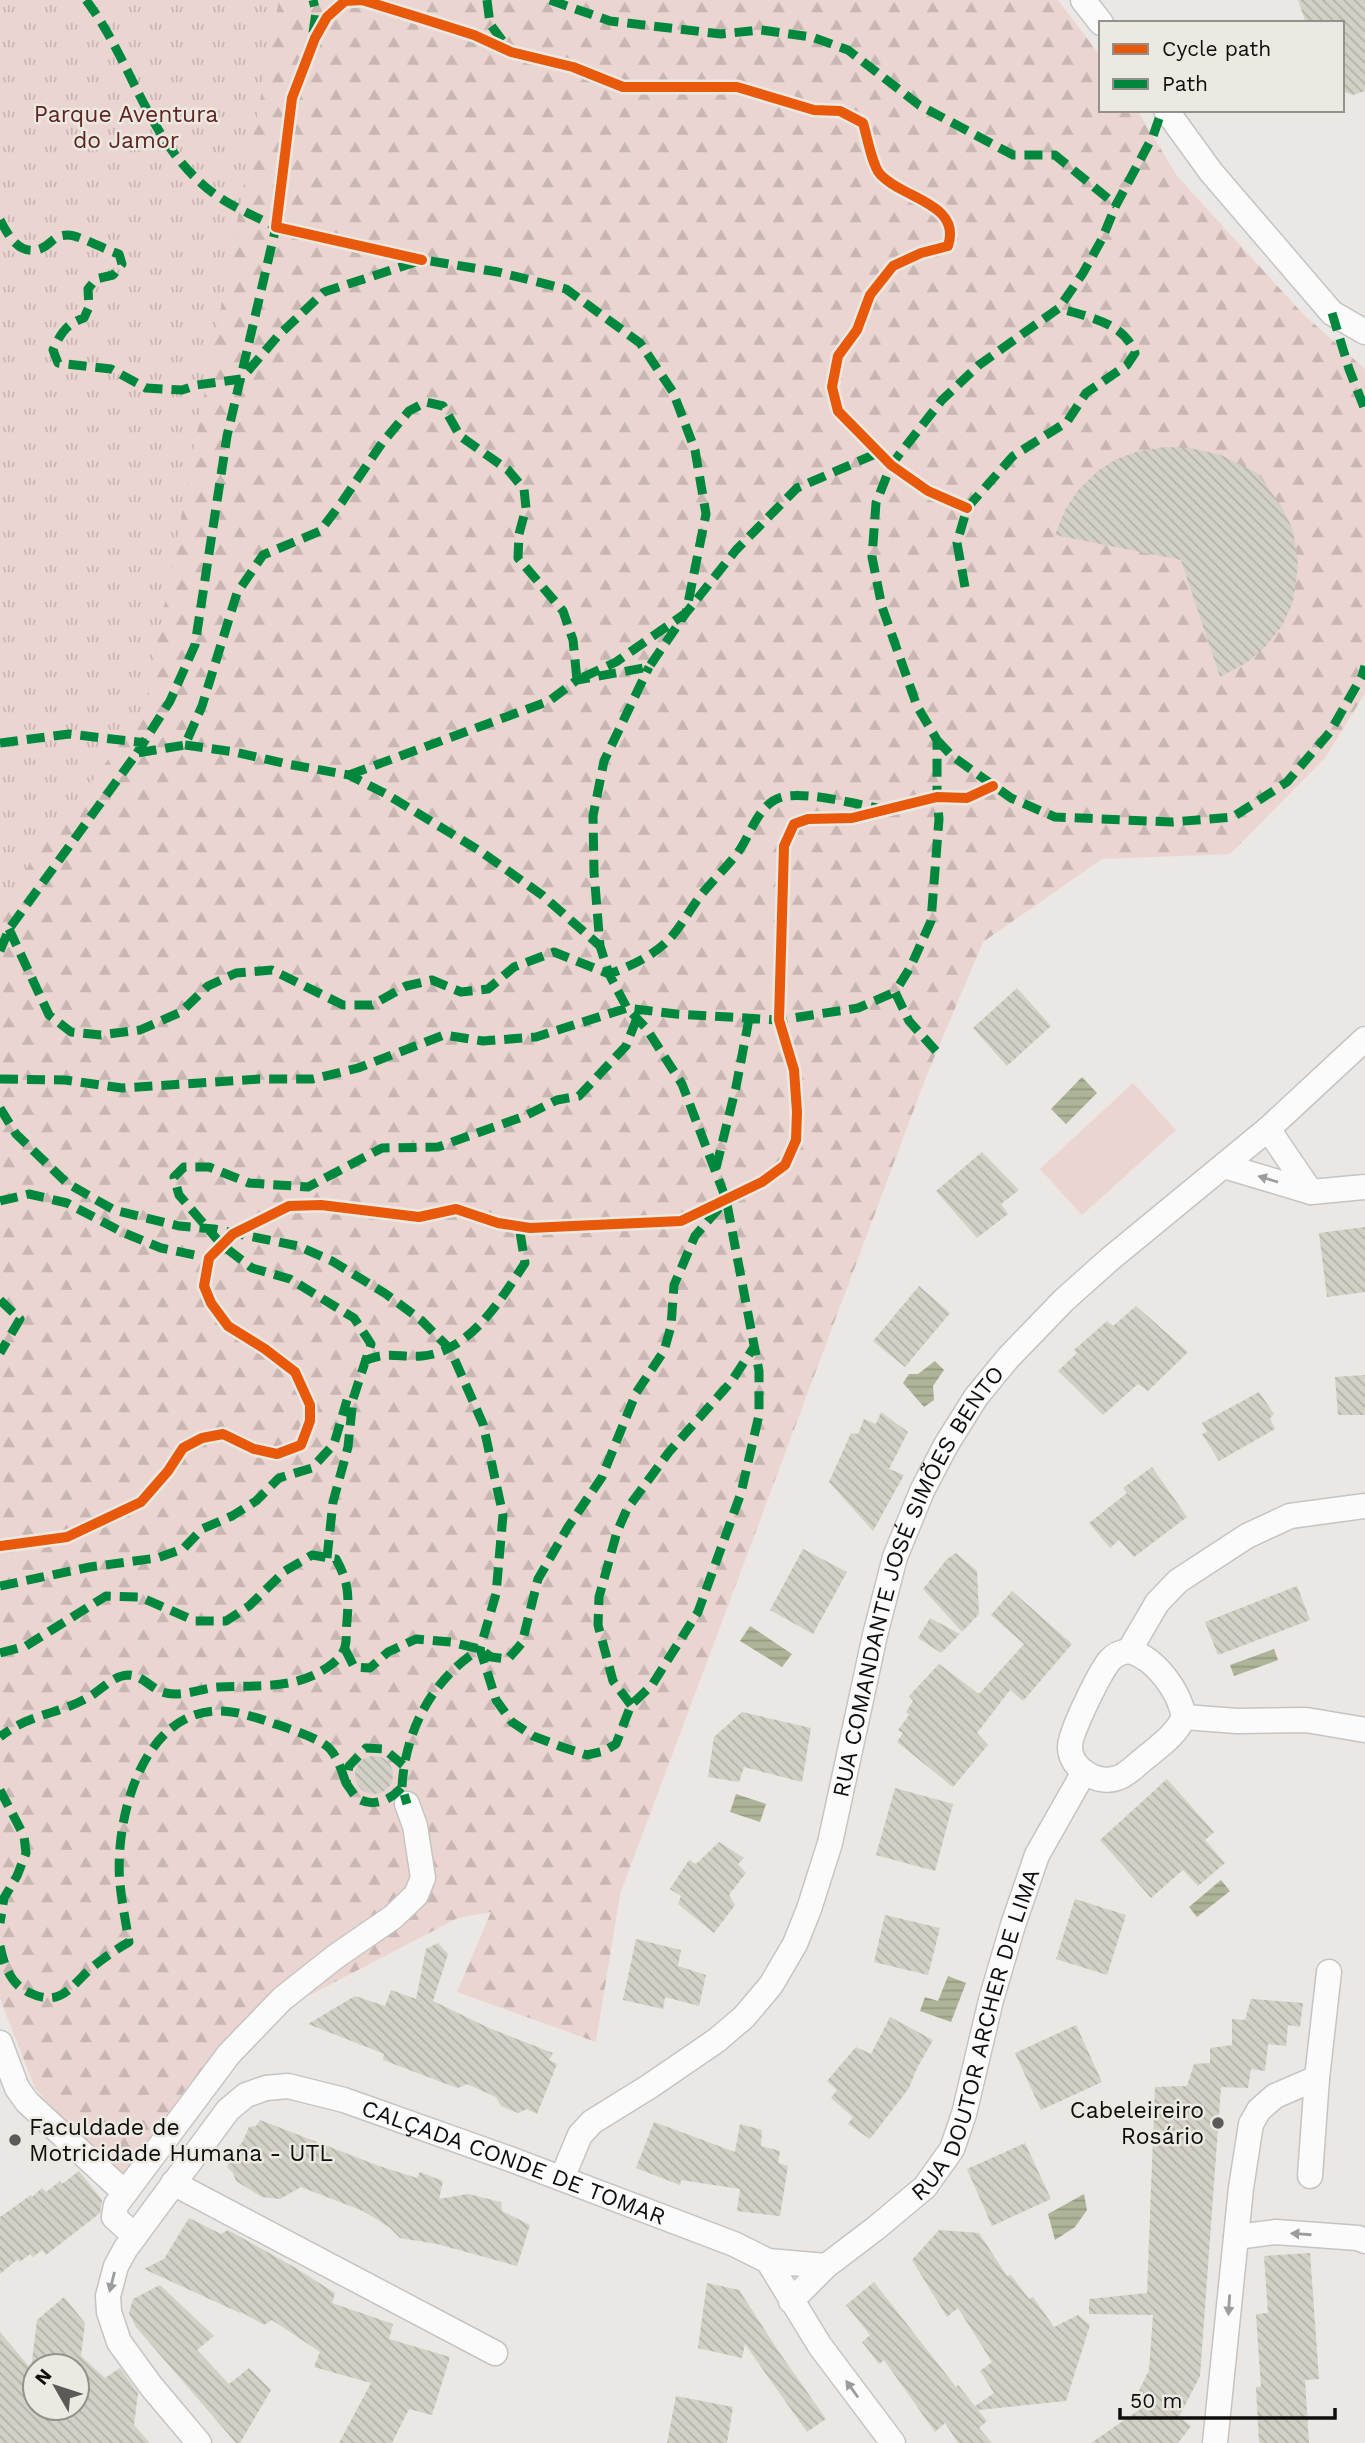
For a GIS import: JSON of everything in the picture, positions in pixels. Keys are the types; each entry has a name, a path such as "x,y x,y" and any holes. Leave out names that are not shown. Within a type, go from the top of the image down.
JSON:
{"street":[{"path":"1083,0 1099,21"},
{"path":"1167,112 1211,172 1332,313 1365,332"},
{"name":"RUA COMANDANTE JOSÉ SIMÕES BENTO","path":"562,2178 580,2136 592,2122 650,2086 735,2025 771,1985 795,1944 830,1843 895,1558 922,1491 946,1445 976,1397 1007,1358 1064,1300 1268,1129 1365,1039"},
{"path":"1268,1129 1311,1192"},
{"path":"1224,1167 1311,1192 1365,1188"},
{"path":"1129,1651 1157,1602 1178,1581 1247,1536 1290,1516 1365,1506"},
{"path":"1120,1653 1139,1653 1156,1667 1177,1696 1184,1717 1169,1737 1118,1778 1094,1778 1084,1772 1073,1759 1070,1747 1074,1731 1111,1659 1120,1653"},
{"path":"1184,1717 1237,1721 1306,1720 1365,1730"},
{"name":"RUA DOUTOR ARCHER DE LIMA","path":"791,2301 826,2266 925,2187 952,2149 964,2114 991,2000 1037,1855 1084,1772"},
{"path":"135,2236 114,2217 116,2204 229,2054 282,2000 309,1977 393,1917 416,1895 423,1878 415,1826 407,1804"},
{"path":"1310,2176 1317,2078 1329,1972"},
{"path":"0,2043 17,2088 27,2102 125,2193"},
{"path":"1215,2443 1242,2178 1251,2124 1259,2110 1275,2096 1317,2078"},
{"name":"CALÇADA CONDE DE TOMAR","path":"199,2443 119,2342 108,2296 116,2266 135,2236 228,2110 246,2095 266,2088 288,2086 344,2100 562,2178 734,2244 768,2260"},
{"path":"173,2183 495,2353"},
{"path":"1237,2238 1276,2232 1358,2238 1365,2241"},
{"path":"768,2260 826,2266"},
{"path":"768,2260 820,2346 893,2443"}],"green space":[{"path":"0,0 1058,0 1099,54 1099,112 1138,112 1177,176 1302,313 1365,369 1365,693 1325,758 1230,854 1102,859 983,942 926,1077 620,1894 596,2042 457,1992 491,1912 458,1918 227,2038 117,2182 35,2088 0,1999"},
{"name":"Parque Aventura do Jamor","path":"0,0 279,0 144,713 30,862 0,926"},
{"path":"1133,1083 1176,1130 1082,1215 1040,1169"}],"shaded area":[{"path":"1082,1077 1097,1093 1066,1124 1051,1109"},
{"path":"935,1361 944,1370 933,1386 934,1400 924,1407 903,1383 909,1374 918,1374"},
{"path":"750,1626 792,1654 782,1667 740,1641"},
{"path":"1274,1649 1278,1660 1234,1676 1230,1665"},
{"path":"736,1794 766,1804 760,1822 730,1812"},
{"path":"1221,1880 1230,1891 1197,1917 1189,1907"},
{"path":"948,1976 966,1983 951,2022 920,2011 925,1997 938,2001"},
{"path":"1084,2194 1087,2210 1075,2227 1055,2240 1048,2214"}],"building":[{"path":"1298,0 1365,0 1365,91 1353,95 1344,92 1344,21 1305,21"},
{"path":"1164,447 1190,448 1221,455 1257,473 1282,507 1293,530 1298,565 1293,602 1282,626 1266,646 1246,663 1220,677 1181,560 1055,535 1066,508 1079,489 1099,470 1136,452"},
{"path":"1017,988 1051,1026 1007,1066 973,1028"},
{"path":"982,1152 1019,1190 1001,1204 1008,1214 977,1238 936,1191"},
{"path":"1365,1227 1365,1292 1327,1297 1319,1233"},
{"path":"919,1286 950,1313 905,1367 873,1341"},
{"path":"1136,1306 1188,1352 1148,1391 1138,1384 1103,1415 1058,1371 1077,1353 1074,1350 1107,1321 1113,1326"},
{"path":"1365,1375 1365,1415 1338,1415 1335,1377"},
{"path":"1259,1392 1274,1414 1270,1418 1275,1429 1219,1461 1202,1434 1207,1432 1202,1423"},
{"path":"881,1412 908,1432 889,1469 904,1475 873,1531 829,1482 851,1433 858,1434 864,1419 876,1424"},
{"path":"1152,1467 1187,1517 1134,1557 1119,1540 1110,1548 1089,1523 1127,1493 1123,1488"},
{"path":"803,1549 847,1572 813,1634 770,1610"},
{"path":"956,1553 977,1571 979,1614 962,1632 923,1589 947,1559"},
{"path":"1297,1586 1310,1620 1218,1655 1205,1622"},
{"path":"1012,1591 1072,1644 1023,1701 1010,1690 977,1733 988,1745 953,1787 897,1742 903,1733 898,1730 909,1715 906,1712 913,1701 909,1696 939,1664 979,1694 1024,1644 991,1615"},
{"path":"930,1618 960,1634 941,1653 918,1638"},
{"path":"742,1712 811,1728 802,1782 744,1767 739,1782 708,1777 714,1737"},
{"path":"374,1756 387,1762 393,1775 387,1788 374,1794 361,1788 355,1775 361,1762"},
{"path":"1167,1779 1214,1832 1205,1840 1225,1863 1198,1886 1183,1870 1151,1898 1100,1840"},
{"path":"895,1788 953,1804 935,1871 876,1855"},
{"path":"719,1842 744,1858 738,1864 746,1873 729,1895 735,1905 714,1933 678,1904 681,1896 670,1889 689,1860 696,1864"},
{"path":"1075,1899 1126,1915 1107,1975 1056,1959"},
{"path":"885,1915 940,1928 928,1975 874,1962"},
{"path":"636,1939 681,1950 678,1966 706,1975 699,2006 665,1997 663,2009 623,2000"},
{"path":"438,1943 448,1954 433,2001 489,2028 553,2053 549,2060 557,2064 537,2114 527,2109 518,2113 501,2106 496,2097 467,2084 458,2088 383,2060 384,2054 308,2024 355,1996 385,2006 391,1990 416,1999 426,1949"},
{"path":"1251,1999 1303,2003 1300,2027 1288,2025 1286,2046 1268,2044 1265,2071 1251,2069 1248,2088 1221,2087 1200,2376 1179,2417 1191,2426 1178,2443 1091,2443 1152,2401 1139,2391 1149,2370 1153,2315 1089,2314 1089,2299 1147,2293 1155,2087 1187,2086 1194,2064 1210,2063 1210,2048 1232,2045 1232,2019 1245,2020"},
{"path":"890,2017 933,2040 909,2088 870,2139 848,2124 853,2117 831,2098 837,2090 827,2081 856,2047 871,2054"},
{"path":"1076,2025 1102,2082 1041,2110 1015,2053"},
{"path":"260,2120 379,2166 417,2178 420,2172 443,2181 439,2199 468,2194 501,2202 502,2211 530,2225 517,2266 437,2244 400,2238 389,2227 363,2211 301,2187 280,2199 262,2197 236,2181 227,2167 249,2127 256,2126"},
{"path":"654,2122 735,2152 740,2124 762,2130 761,2146 780,2151 778,2163 788,2166 780,2216 737,2211 740,2189 681,2180 680,2185 636,2168"},
{"path":"1025,2143 1051,2199 992,2226 967,2169"},
{"path":"79,2171 102,2200 100,2213 46,2255 42,2250 33,2257 30,2254 20,2262 18,2259 0,2274 0,2217 42,2188 46,2192"},
{"path":"189,2218 221,2234 228,2230 294,2267 335,2293 332,2303 393,2324 389,2339 450,2357 432,2415 409,2409 392,2443 339,2443 371,2383 314,2367 320,2352 272,2320 264,2325 144,2269 164,2259"},
{"path":"939,2230 979,2233 1007,2276 1011,2275 1029,2299 1033,2297 1054,2327 1078,2315 1090,2325 1066,2401 978,2410 987,2421 979,2428 992,2443 958,2443 945,2423 935,2432 884,2360 879,2364 862,2342 870,2335 846,2305 874,2282 956,2387 958,2385 975,2406 994,2393 980,2371 992,2362 958,2308 947,2317 912,2260"},
{"path":"1310,2253 1319,2379 1305,2380 1309,2443 1259,2443 1256,2387 1261,2387 1256,2314 1268,2313 1264,2256"},
{"path":"707,2283 739,2290 826,2419 807,2432 745,2344 742,2358 698,2348"},
{"path":"160,2285 214,2336 197,2350 229,2384 249,2368 271,2390 240,2443 236,2443 136,2327 129,2313 133,2299"},
{"path":"64,2297 85,2323 81,2352 33,2352 37,2320"},
{"path":"0,2332 21,2357 21,2422 91,2422 91,2365 105,2378 120,2368 138,2393 134,2425 150,2443 0,2443"},
{"path":"676,2396 733,2407 727,2443 667,2443"}],"marked path":[{"path":"86,0 115,46 152,119 182,163 218,196 276,227 227,436 195,645 170,701 137,753"},
{"path":"313,0 316,12 313,33"},
{"path":"487,0 490,24 507,47"},
{"path":"550,0 610,21 721,34 761,30 812,37 848,50 919,105 1013,155 1055,155 1116,205"},
{"path":"936,1051 909,1021 895,992 911,966 931,921 939,819 937,740 917,706 882,607 872,557 876,503 891,465 942,400 979,365 1059,308 1102,239 1116,205 1153,136 1161,112"},
{"path":"0,220 15,243 26,250 40,249 55,238 68,235 119,254 122,264 113,275 96,279 88,289 89,307 84,318 65,330 53,350 58,363 111,369 146,388 182,390 197,385 241,379 277,337 324,292 419,261"},
{"path":"0,951 9,929 137,753 185,745 202,706 237,593 263,555 320,531 382,443 409,411 426,402 443,406 460,436 508,470 524,489 526,508 519,534 518,558 563,611 573,640 577,680 616,662 686,613 706,514 695,450 673,392 640,343 566,289 498,272 418,259"},
{"path":"965,587 957,543 967,508 1013,456 1067,422 1086,393 1127,365 1135,353 1130,343 1114,328 1059,308"},
{"path":"1332,313 1365,410"},
{"path":"349,775 549,701 577,680 649,667 686,613 736,550 797,488 880,452"},
{"path":"937,740 952,756 1011,798 1055,817 1172,822 1233,817 1287,782 1330,732 1365,666"},
{"path":"0,1108 16,1134 67,1183 114,1210 179,1226 214,1229 298,1246 332,1261 386,1294 421,1320 450,1349 483,1424 503,1515 496,1594 480,1649 496,1700 512,1722 533,1736 562,1747 587,1755 604,1751 616,1744 631,1705 652,1685 698,1612 741,1493 759,1415 759,1371 726,1199 682,1084 646,1028 627,1008 609,974 600,946 593,816 604,761 649,667"},
{"path":"0,743 69,734 146,743"},
{"path":"185,745 235,752 349,775 386,794 480,851 542,895 600,946"},
{"path":"9,929 49,1015 71,1032 101,1035 140,1030 181,1012 208,986 236,973 272,970 343,1005 372,1005 406,986 432,980 461,992 488,989 514,967 554,952 609,974 644,959 667,942 701,895 739,851 763,810 778,798 808,796 877,808"},
{"path":"0,1079 65,1080 122,1088 260,1079 313,1079 358,1068 444,1035 483,1041 536,1037 627,1008 676,1014 779,1020 858,1008 895,992"},
{"path":"327,1558 333,1502 348,1447 353,1399 371,1344 354,1318 290,1279 252,1268 222,1245 179,1195 174,1177 184,1167 209,1167 249,1183 308,1187 382,1148 438,1147 525,1116 557,1100 579,1096 626,1046 637,1018"},
{"path":"716,1168 749,1019"},
{"path":"0,1201 29,1194 67,1203 122,1232 161,1248 209,1258"},
{"path":"345,1649 354,1667 370,1668 388,1652 416,1639 451,1642 480,1649 491,1657 508,1659 522,1643 538,1579 568,1527 602,1477 636,1393 664,1351 671,1326 674,1285 695,1236 720,1207"},
{"path":"363,1362 386,1355 422,1356 439,1352 455,1345 469,1334 495,1307 525,1263 519,1226"},
{"path":"0,1300 20,1319 0,1353"},
{"path":"631,1705 613,1681 598,1625 599,1597 617,1532 627,1509 669,1452 731,1382 754,1347"},
{"path":"0,1586 90,1567 157,1558 183,1549 202,1529 232,1516 256,1501 279,1478 312,1468 334,1444 347,1400"},
{"path":"0,1653 26,1646 106,1596 140,1597 195,1621 226,1621 249,1606 285,1571 312,1555 336,1559 347,1589 348,1612 344,1650 332,1664 306,1678 264,1686 219,1687 173,1694 161,1692 133,1676 122,1676 76,1704 32,1719 0,1737"},
{"path":"402,1787 409,1746 424,1708 448,1675 480,1649"},
{"path":"0,1946 6,1968 13,1980 23,1990 49,1998 64,1994 89,1970 129,1942 119,1860 128,1804 137,1776 150,1752 168,1731 189,1717 215,1711 230,1712 252,1716 303,1734 330,1749 338,1761 346,1783"},
{"path":"403,1765 384,1749 366,1748 349,1766 346,1783 356,1797 375,1803 387,1799 402,1787 407,1804"},
{"path":"0,1790 24,1836 26,1853 4,1898 0,1923"}],"cycle path":[{"path":"422,260 276,227 292,98 315,38 327,17 345,1 362,0 414,16 474,35 511,52 573,67 623,87 737,87 814,110 840,111 863,123 872,157 880,174 890,183 938,211 946,220 950,232 948,246 921,253 893,266 870,295 857,330 838,356 832,387 838,411 891,465 928,491 967,508"},
{"path":"0,1546 67,1537 141,1502 168,1471 183,1448 202,1438 223,1434 254,1449 277,1454 301,1445 310,1421 310,1405 295,1372 228,1326 211,1303 204,1286 209,1258 233,1234 289,1206 321,1205 419,1217 456,1209 498,1223 530,1228 681,1221 762,1182 785,1165 796,1140 797,1112 794,1070 779,1020 784,846 794,824 808,819 852,818 937,797 967,798 993,786"}],"place":[{"name":"Cabeleireiro Rosário","path":"1218,2123"},
{"name":"Faculdade de Motricidade Humana - UTL","path":"15,2140"}]}
